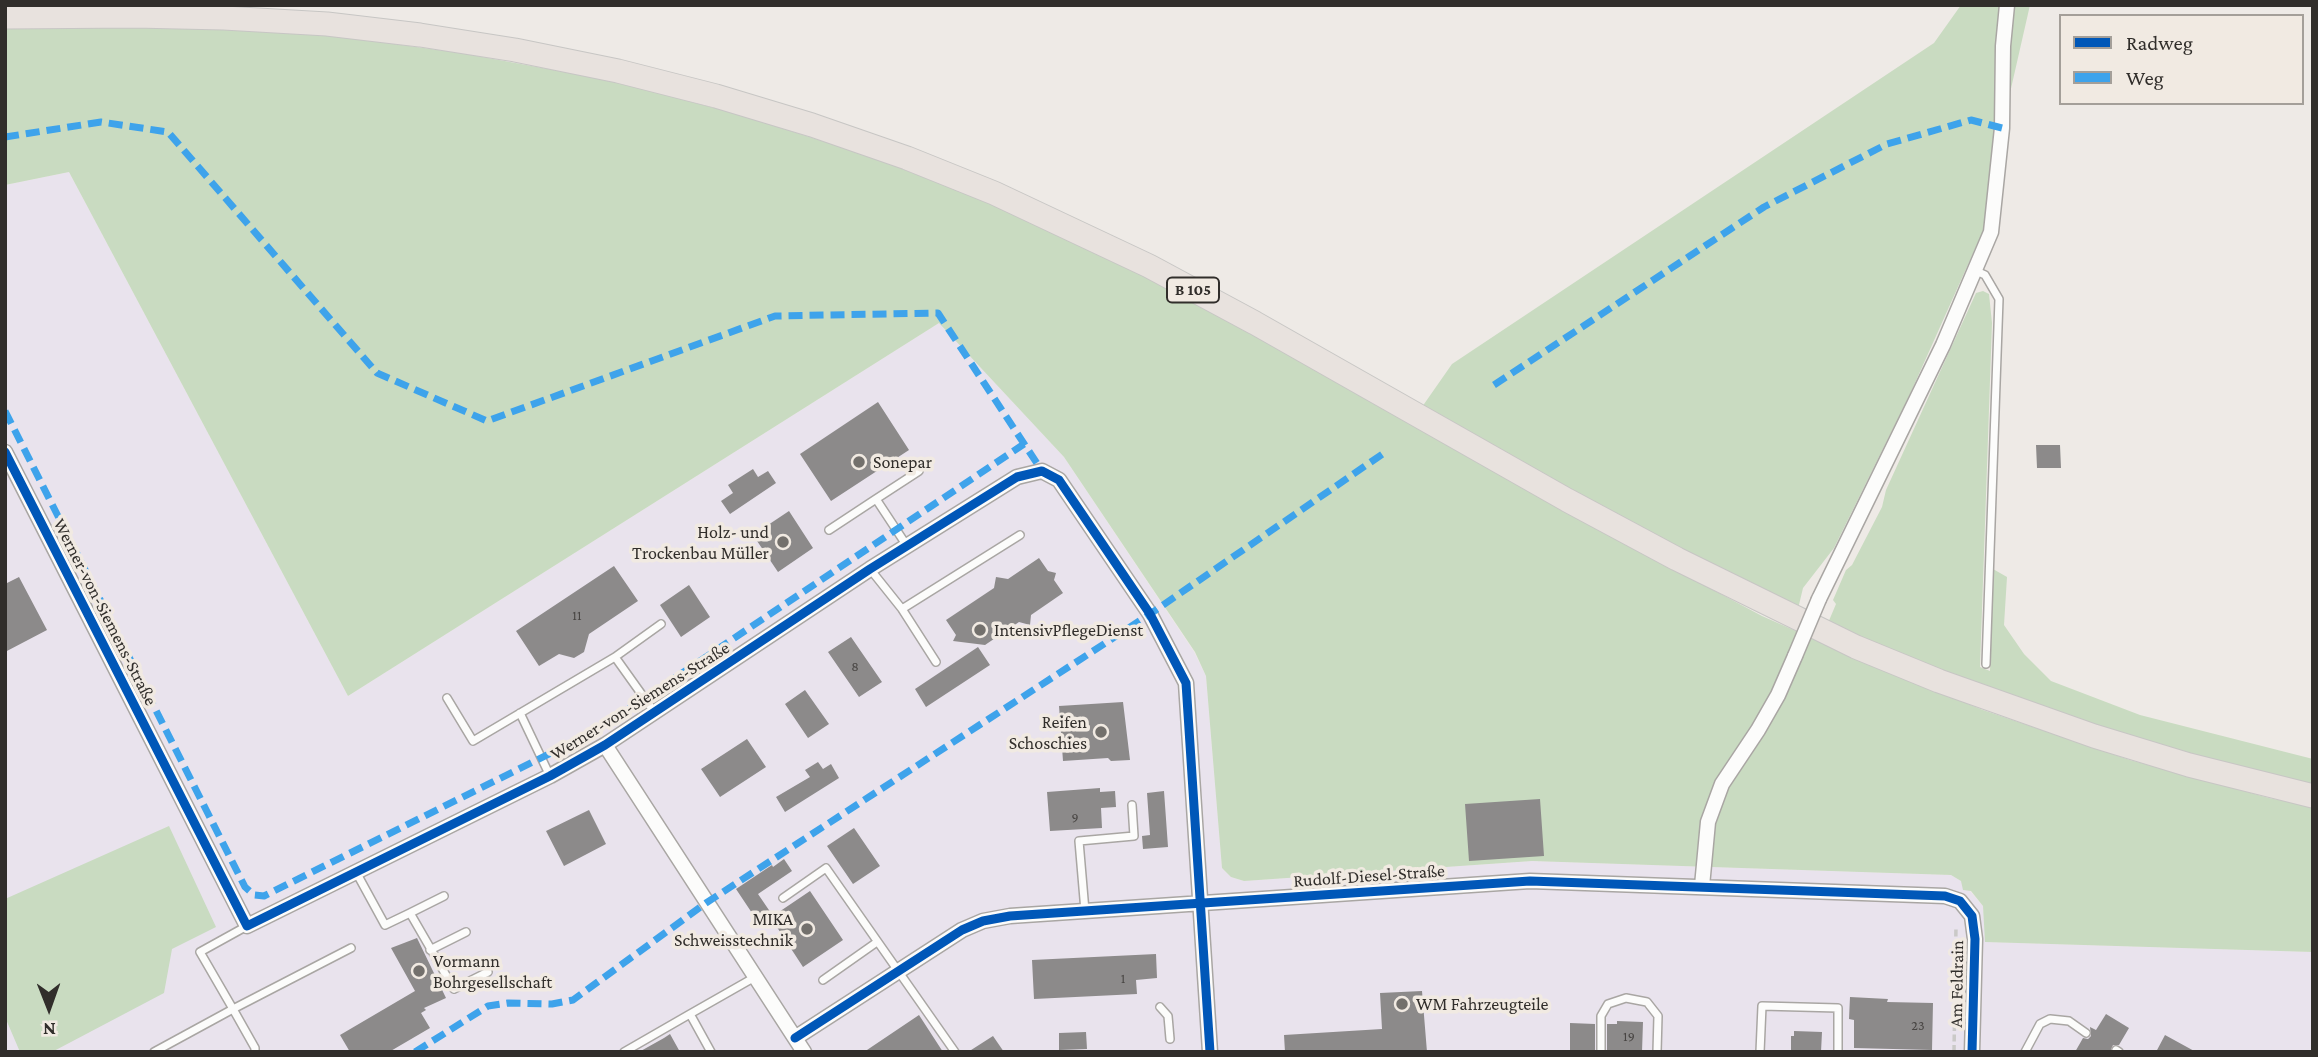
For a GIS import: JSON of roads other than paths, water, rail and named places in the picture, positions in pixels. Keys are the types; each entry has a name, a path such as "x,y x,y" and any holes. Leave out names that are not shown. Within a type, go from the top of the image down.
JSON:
{"highway":[{"name":"B 105","path":"5,17 224,18 327,24 420,35 515,50 618,71 716,96 812,125 994,193 1149,266 1567,500 1677,559 1856,647 1980,697 2094,736 2189,765 2313,796"}],"street":[{"path":"1702,886 1708,822 1722,784 1778,695 1819,599 1937,357 1991,232 2002,128 2003,46 2007,5"},
{"name":"Werner-von-Siemens-Straße","path":"5,452 247,926 550,776 605,745 906,546 1017,477 1042,471 1059,480 1150,614 1186,683 1210,1052"},
{"name":"Werner-von-Siemens-Straße","path":"605,745 804,1052"},
{"name":"Rudolf-Diesel-Straße","path":"795,1038 962,930 983,921 1010,916 1530,881 1945,896 1960,901 1972,916"},
{"name":"Am Feldrain","path":"1972,916 1975,939 1972,1052"}],"lane":[{"path":"1975,270 1985,275 1999,299 1986,664"},
{"path":"830,530 919,471"},
{"path":"876,499 906,546"},
{"path":"902,609 1020,535"},
{"path":"870,569 902,609 936,662"},
{"path":"447,698 472,741 615,657 661,624"},
{"path":"615,657 655,713"},
{"path":"520,713 550,776"},
{"path":"1085,911 1079,841 1134,836 1132,805"},
{"path":"783,898 825,868 955,1052"},
{"path":"356,872 385,925 444,895"},
{"path":"410,913 454,989 488,972"},
{"path":"247,926 200,953 256,1048 255,1052"},
{"path":"430,950 466,932"},
{"path":"823,980 877,942"},
{"path":"153,1052 351,948"},
{"path":"624,1052 755,978"},
{"path":"1601,1052 1601,1016 1608,1004 1626,998 1647,1002 1658,1016 1657,1052"},
{"path":"1760,1052 1762,1006 1838,1008 1838,1052"},
{"path":"1160,1007 1168,1016 1170,1039"},
{"path":"690,1014 711,1052"},
{"path":"2025,1052 2040,1024 2050,1019 2069,1021 2086,1033"}],"place":[{"name":"Sonepar","path":"859,462"},
{"name":"Holz- und Trockenbau Müller","path":"783,542"},
{"name":"IntensivPflegeDienst","path":"980,630"},
{"name":"Reifen Schoschies","path":"1101,732"},
{"name":"MIKA Schweisstechnik","path":"807,929"},
{"name":"Vormann Bohrgesellschaft","path":"419,971"},
{"name":"WM Fahrzeugteile","path":"1402,1004"}]}
